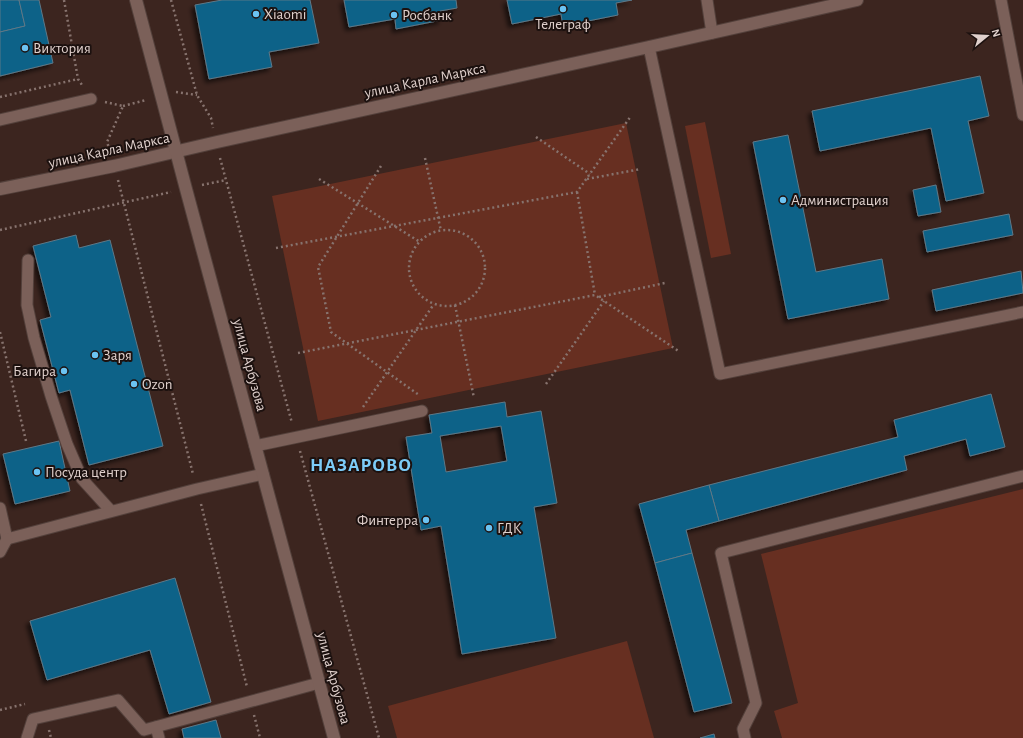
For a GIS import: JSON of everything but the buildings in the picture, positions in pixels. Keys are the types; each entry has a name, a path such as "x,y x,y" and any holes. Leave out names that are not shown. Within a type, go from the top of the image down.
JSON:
{"street":[{"name":"улица Арбузова","path":"136,0 334,738"},
{"name":"улица Карла Маркса","path":"0,189 114,166 217,142 649,48 857,0"}],"lane":[{"path":"707,0 712,33"},
{"path":"1001,0 1023,115"},
{"path":"649,48 720,374 1023,312"},
{"path":"0,120 91,99"},
{"path":"28,260 27,305 34,338 50,396 67,444 82,479 111,511"},
{"path":"255,446 422,411"},
{"path":"0,514 3,546 111,511 263,474"},
{"path":"745,738 743,729 756,703 721,553 1023,476"},
{"path":"28,738 33,719 118,700 144,730 319,683"},
{"path":"156,727 159,738"}],"path":[{"path":"171,0 197,95 211,118 217,142"},
{"path":"0,97 78,79"},
{"path":"276,248 396,227 576,192 631,116"},
{"path":"536,137 590,174"},
{"path":"425,158 441,231"},
{"path":"114,166 260,738"},
{"path":"381,166 318,267 331,332 422,397"},
{"path":"586,179 641,169"},
{"path":"319,179 420,242"},
{"path":"0,230 226,180"},
{"path":"576,192 597,296 680,352"},
{"path":"452,231 466,235 477,245 484,259 484,274 480,287 470,298 455,305 442,306 434,304 422,296 413,284 410,262 414,249 420,242 432,233 452,231"},
{"path":"298,353 458,321 665,283"},
{"path":"546,384 604,301"},
{"path":"351,426 434,304"},
{"path":"455,305 474,398"},
{"path":"0,332 26,441"}],"shaded area":[{"path":"705,122 731,254 711,258 685,126"},
{"path":"626,123 673,348 318,421 272,196"},
{"path":"1023,489 1023,738 782,738 774,711 798,703 761,554"},
{"path":"627,641 654,738 397,738 388,706"}],"place":[{"name":"Телеграф","path":"563,9"},
{"name":"Xiaomi","path":"256,14"},
{"name":"Росбанк","path":"394,15"},
{"name":"Виктория","path":"25,48"},
{"name":"Администрация","path":"783,200"},
{"name":"Заря","path":"95,355"},
{"name":"Багира","path":"64,371"},
{"name":"Ozon","path":"134,384"},
{"name":"Посуда центр","path":"37,472"},
{"name":"Финтерра","path":"426,520"},
{"name":"ГДК","path":"489,528"}],"district":[{"name":"НАЗАРОВО","path":"361,464"}]}
